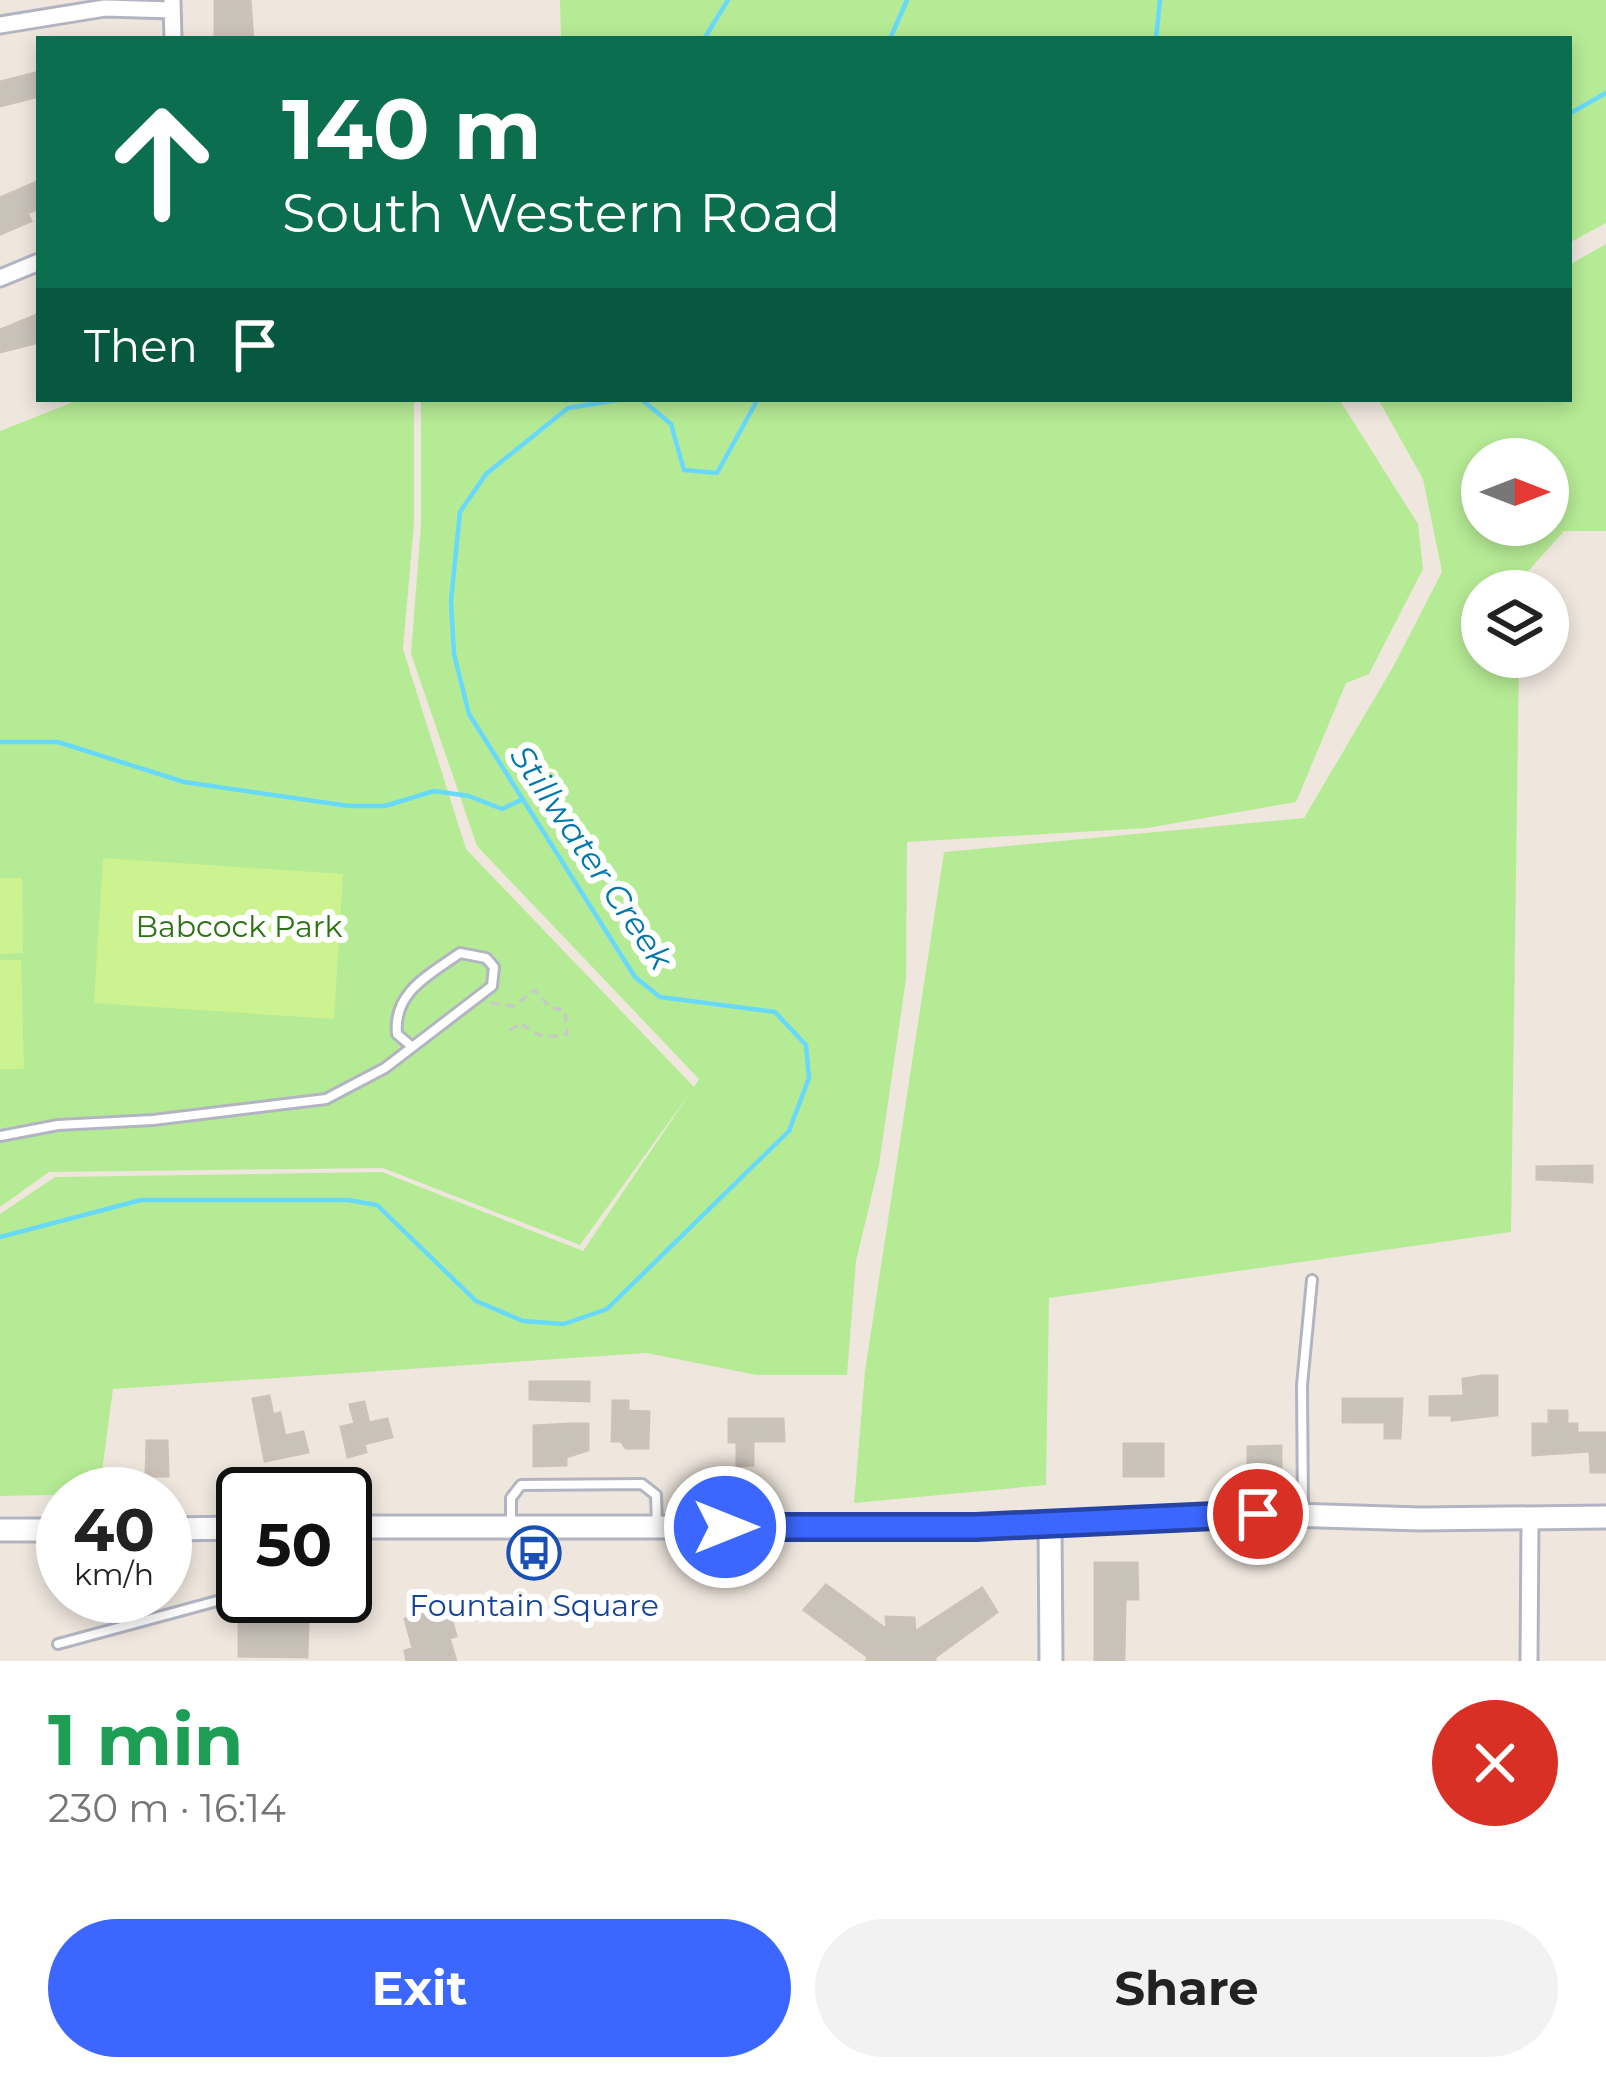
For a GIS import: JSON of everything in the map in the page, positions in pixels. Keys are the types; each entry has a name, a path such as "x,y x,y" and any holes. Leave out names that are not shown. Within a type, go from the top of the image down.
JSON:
{"main road":[{"path":"372,1527 759,1527 1303,1515 1606,1517"},
{"path":"1049,1523 1051,1661"},
{"path":"1,1530 36,1530"}],"street":[{"path":"0,25 105,8 172,5 173,36"},
{"path":"0,278 36,263"},
{"path":"1529,1661 1530,1520"}],"lane":[{"path":"0,1136 58,1124 153,1120 326,1099 385,1068 492,986 494,967 485,958 460,953 410,989 395,1012 397,1034 410,1045"},
{"path":"1303,1515 1302,1384 1312,1280"},
{"path":"511,1526 511,1498 520,1485 642,1484 656,1495 657,1526"},
{"path":"58,1644 216,1601"}],"path":[{"path":"482,994 491,1003 514,1006 535,990 550,1007 565,1011 567,1034 553,1038 530,1032 521,1023 504,1034"}],"green space":[{"path":"560,0 1606,0 1606,223 1572,241 1572,36 561,36"},
{"path":"1606,244 1606,531 1569,531 1569,438 1461,438 1461,546 1551,546 1529,570 1461,570 1461,678 1519,678 1511,1232 1049,1298 1046,1485 854,1503 865,1371 944,852 1304,818 1393,667 1442,572 1423,479 1380,402 1572,402 1572,263"},
{"name":"Babcock Park","path":"73,402 414,402 414,523 403,649 466,849 694,1087 699,1079 477,846 411,654 421,525 421,402 1341,402 1418,524 1423,569 1369,674 1346,683 1296,802 1147,828 907,842 906,979 879,1165 856,1261 847,1375 757,1375 647,1353 113,1389 103,1467 36,1467 36,1495 0,1496 0,1214 55,1177 382,1172 583,1251 690,1093 580,1245 383,1168 49,1172 0,1207 0,431"},
{"name":"Babcock Park","path":"103,858 343,874 334,1019 94,1003"},
{"path":"0,878 22,878 23,953 0,954"},
{"path":"0,960 21,960 24,1069 0,1069"}],"building":[{"path":"215,0 250,0 253,36 215,36"},
{"path":"36,73 36,97 0,106 0,82"},
{"path":"36,182 36,209 27,213 31,221 0,234 0,198"},
{"path":"36,315 36,343 0,352 0,330"},
{"path":"1592,1166 1592,1182 1537,1179 1537,1167"},
{"path":"1497,1376 1497,1415 1452,1420 1452,1415 1430,1415 1430,1397 1464,1396 1463,1379"},
{"path":"530,1382 589,1382 589,1401 530,1399"},
{"path":"269,1396 273,1415 280,1413 285,1436 303,1432 308,1452 265,1461 253,1399"},
{"path":"1343,1399 1402,1399 1400,1438 1385,1438 1385,1422 1343,1422"},
{"path":"613,1401 628,1401 628,1411 649,1412 648,1448 626,1448 621,1441 612,1441"},
{"path":"364,1402 369,1423 387,1419 392,1437 364,1444 366,1452 348,1457 341,1427 355,1424 350,1405"},
{"path":"1549,1411 1567,1411 1567,1424 1577,1424 1577,1433 1606,1433 1606,1472 1591,1472 1590,1451 1533,1455 1533,1424 1549,1424"},
{"path":"729,1419 783,1419 784,1441 753,1441 753,1465 737,1466 737,1442 729,1442"},
{"path":"588,1424 588,1450 566,1457 566,1465 534,1466 534,1426"},
{"path":"147,1441 167,1441 168,1467 146,1467"},
{"path":"1124,1444 1163,1444 1163,1476 1124,1476"},
{"path":"1281,1446 1281,1468 1273,1472 1248,1469 1248,1447"},
{"path":"1095,1563 1137,1563 1138,1599 1125,1599 1124,1661 1095,1661"},
{"path":"826,1585 887,1630 886,1617 914,1618 915,1632 982,1588 997,1612 935,1661 867,1661 867,1656 804,1610"},
{"path":"448,1607 456,1636 449,1638 456,1661 407,1661 405,1651 413,1648 405,1619"},
{"path":"239,1623 308,1623 307,1657 239,1656"}],"waterway":[{"path":"706,36 728,0"},
{"name":"Stillwater Creek","path":"891,36 907,0"},
{"name":"Stillwater Creek","path":"1156,36 1160,0"},
{"name":"Stillwater Creek","path":"1572,112 1606,93"},
{"name":"Stillwater Creek","path":"0,1237 141,1200 348,1200 377,1205 476,1301 523,1321 564,1324 607,1309 789,1131 809,1078 806,1045 775,1012 660,997 635,977 469,714 454,654 451,601 460,512 486,474 568,408 605,402"},
{"name":"Stillwater Creek","path":"645,402 671,424 684,470 717,473 756,402"},
{"path":"0,742 58,742 184,782 349,806 385,806 434,791 469,796 502,809 523,799"}],"place":[{"name":"Fountain Square","path":"534,1553"}],"route":[{"path":"725,1527 976,1527 1258,1514"}]}
